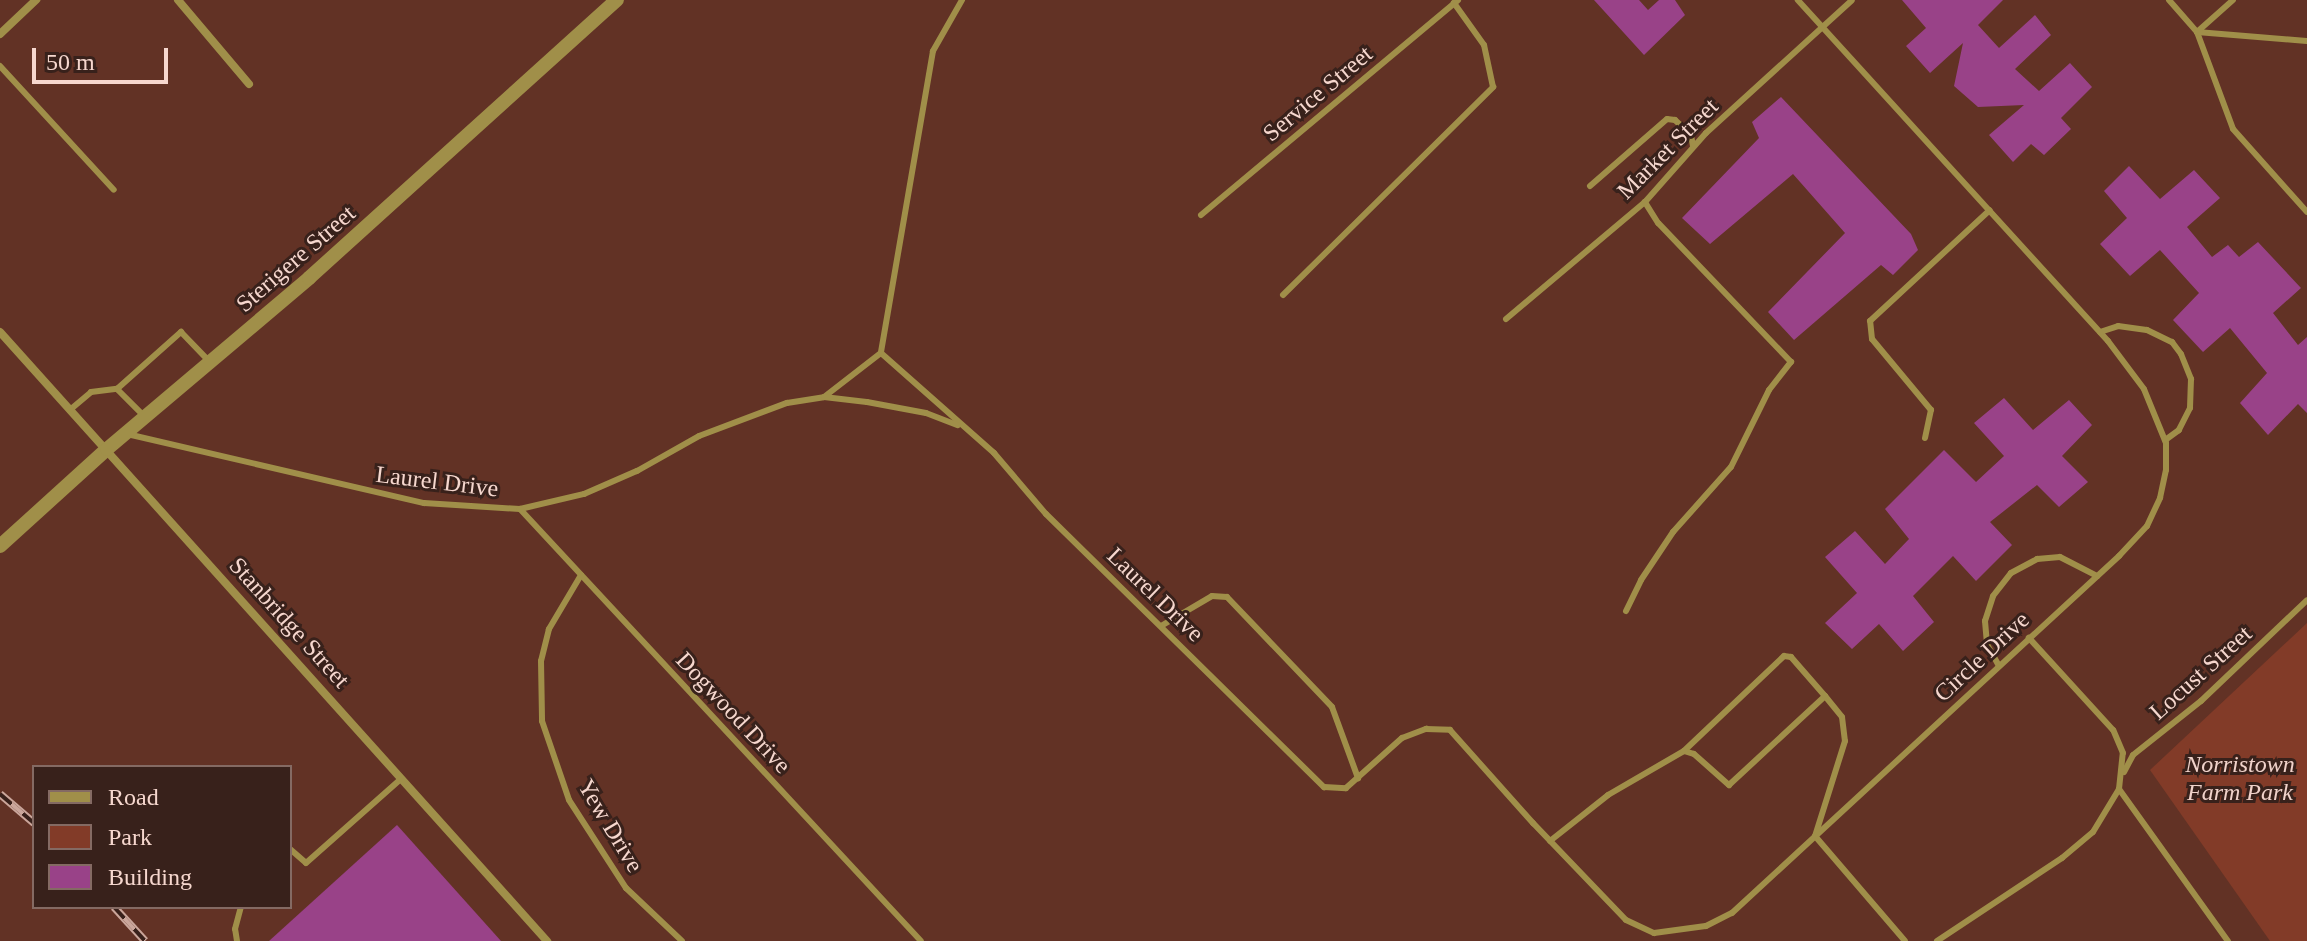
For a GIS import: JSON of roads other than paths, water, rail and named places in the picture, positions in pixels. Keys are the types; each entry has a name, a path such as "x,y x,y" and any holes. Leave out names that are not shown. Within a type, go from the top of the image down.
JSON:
{"street":[{"path":"0,34 36,0"},
{"path":"178,0 249,84"},
{"name":"Sterigere Street","path":"0,546 107,449 211,363 617,0"},
{"name":"Stanbridge Street","path":"0,332 547,941"}],"lane":[{"path":"881,353 933,51 962,0"},
{"name":"Circle Drive","path":"1324,787 1346,788 1402,738 1426,729 1450,730 1626,920 1654,933 1706,926 1732,913 2097,576 2147,526 2160,498 2166,470 2165,440 2144,389 2100,332 1798,0"},
{"name":"Market Street","path":"1506,319 1645,202 1693,146 1852,0"},
{"path":"2169,0 2197,32 2233,129 2307,212"},
{"path":"2197,32 2233,0"},
{"path":"1283,295 1493,87 1484,45 1456,2"},
{"name":"Service Street","path":"1201,215 1456,2"},
{"path":"2197,32 2307,41"},
{"path":"0,66 114,190"},
{"path":"1590,186 1667,119 1675,120 1691,135 1693,146"},
{"path":"1626,611 1641,580 1673,532 1731,467 1769,390 1791,362 1658,223 1645,202"},
{"path":"1925,438 1931,410 1872,339 1870,321 1990,210"},
{"path":"2100,332 2118,326 2147,330 2172,342 2181,354 2191,379 2190,408 2179,430 2165,440"},
{"path":"71,409 91,392 117,389 181,332 211,363"},
{"name":"Laurel Drive","path":"824,397 881,353 994,453 1046,514 1324,787"},
{"path":"117,389 146,418"},
{"name":"Laurel Drive","path":"127,434 398,499 459,508 520,509 584,494 637,471 699,436 787,403 824,397 926,413 964,427"},
{"name":"Dogwood Drive","path":"520,509 921,941"},
{"path":"1999,666 1987,644 1985,621 1993,596 2011,573 2037,559 2060,557 2097,576"},
{"name":"Yew Drive","path":"581,575 549,629 541,661 542,721 569,800 626,888 682,941"},
{"path":"1161,626 1212,596 1227,597 1332,707 1358,778"},
{"name":"Locust Street","path":"2123,774 2133,755 2201,701 2307,600"},
{"path":"1937,941 2093,832 2119,789 2123,753 2113,730 2029,638"},
{"path":"1550,841 1608,795 1684,751 1784,656 1791,657 1842,717 1845,741 1815,836 1905,941"},
{"path":"1684,751 1694,754 1729,785 1825,696"},
{"path":"292,851 306,863 401,779"},
{"path":"2119,789 2228,941"},
{"path":"237,941 235,929 240,909"}],"railway":[{"path":"0,794 32,821"},
{"path":"116,909 145,941"}],"park label":[{"name":"Norristown Farm Park","path":"2240,779"}]}
